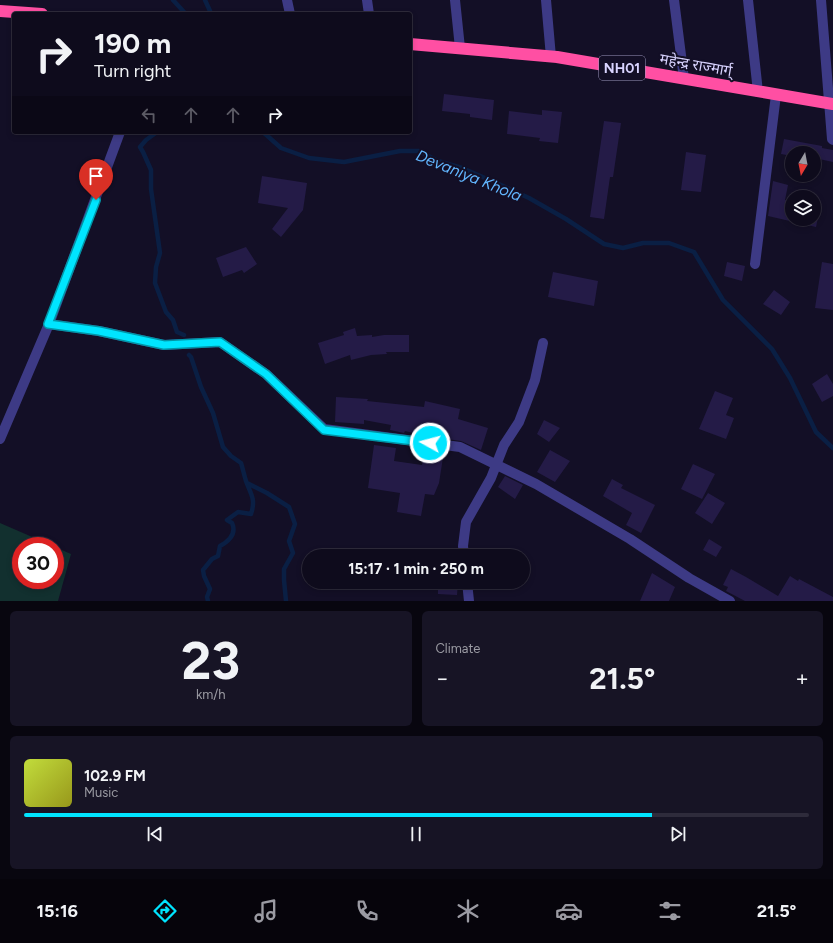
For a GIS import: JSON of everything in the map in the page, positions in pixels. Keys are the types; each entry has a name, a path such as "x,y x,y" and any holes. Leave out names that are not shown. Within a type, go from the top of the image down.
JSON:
{"highway":[{"path":"0,11 14,12"},
{"name":"महेन्द्र राज्मार्ग्","path":"412,44 551,56 831,104"}],"street":[{"path":"287,0 290,12"},
{"path":"367,0 369,12"},
{"path":"455,0 460,48"},
{"path":"546,0 551,56"},
{"path":"674,0 684,79"},
{"path":"748,0 758,92"},
{"path":"821,0 833,140"},
{"path":"756,264 776,95"},
{"path":"0,439 48,324 119,134"},
{"path":"48,324 99,331 164,345 220,342 266,374 324,430 460,447 536,484 630,539 689,578 730,601"},
{"path":"463,549 466,522 491,478 504,446 519,422 535,380 543,343"},
{"path":"468,589 469,601"}],"green space":[{"path":"0,523 32,537 12,537 12,589 61,589 58,601 0,601"},
{"path":"64,551 71,554 64,579"}],"building":[{"path":"444,94 494,100 492,120 470,117 470,114 442,111"},
{"path":"542,110 562,112 558,143 539,141 540,138 507,134 509,111 542,115"},
{"path":"604,121 621,123 613,177 610,177 604,219 590,217"},
{"path":"784,139 822,146 822,148 833,150 833,162 821,159 821,146 785,146 785,155 781,154"},
{"path":"686,152 706,155 701,192 681,190"},
{"path":"262,176 307,183 303,210 281,237 272,229 288,208 258,203"},
{"path":"773,181 788,185 787,190 785,190 785,220 768,216"},
{"path":"246,247 257,264 244,273 242,270 223,277 216,258"},
{"path":"727,262 745,266 742,281 724,276"},
{"path":"822,262 833,264 833,310 815,308"},
{"path":"553,272 598,281 594,306 548,297"},
{"path":"774,290 790,302 781,315 763,304"},
{"path":"355,328 357,336 372,335 372,337 384,335 409,335 409,352 386,352 387,354 371,355 351,360 350,355 325,364 318,343 344,335 343,332"},
{"path":"827,374 833,384 833,396 822,402 812,384"},
{"path":"715,391 733,398 726,415 734,418 726,439 699,429"},
{"path":"336,397 368,399 367,401 424,407 425,401 460,409 458,419 488,428 481,450 461,441 425,436 405,431 404,433 390,430 391,425 364,420 364,424 335,422"},
{"path":"544,420 560,428 549,442 537,434"},
{"path":"374,445 396,448 394,461 422,465 425,449 444,451 439,483 434,495 425,494 421,516 397,512 400,493 368,488"},
{"path":"550,450 570,461 555,482 537,472"},
{"path":"693,464 715,474 702,499 681,489"},
{"path":"505,476 523,485 515,499 498,487"},
{"path":"612,479 623,485 621,488 655,505 641,533 626,525 632,513 603,496"},
{"path":"708,493 725,503 712,524 695,513"},
{"path":"709,539 722,547 716,557 703,550"},
{"path":"731,569 778,596 790,576 798,581 799,579 833,597 833,601 745,601 726,591 728,587 723,585"},
{"path":"652,573 675,587 669,601 640,601"},
{"path":"438,589 457,589 457,595 438,594"}],"waterway":[{"path":"173,0 184,12"},
{"name":"Devaniya Khola","path":"205,0 210,11"},
{"path":"154,134 140,147 151,170 151,189 160,253 156,267 155,283 166,312 173,320 177,332 184,335"},
{"name":"Devaniya Khola","path":"265,134 281,148 309,158 344,162 400,151 419,151 438,161 462,168 529,198 566,219 604,244 623,248 643,243 669,243 694,252 723,300 772,349 790,378 816,432 833,448"},
{"path":"189,355 213,413 223,447 231,456 241,463 253,501 251,514 238,512 227,520 232,523 234,531 233,534 220,546 218,556 212,559 203,570 210,589 207,597 208,601"},
{"path":"247,483 267,493 289,507 295,524 289,541 293,553 284,569 286,601"}],"route":[{"path":"96,200 48,324 99,331 164,345 220,342 266,374 324,430 430,443"}]}
